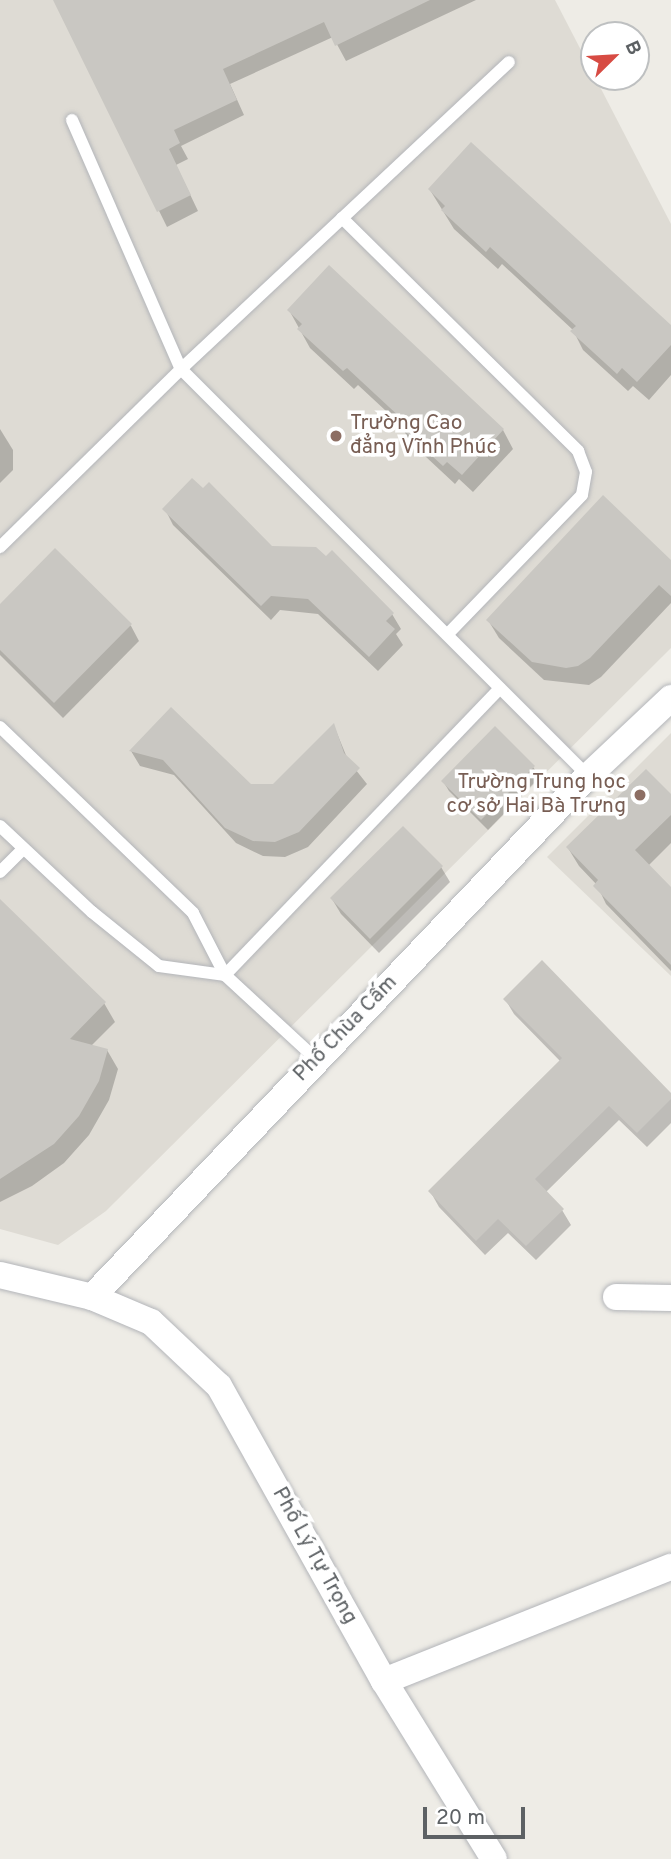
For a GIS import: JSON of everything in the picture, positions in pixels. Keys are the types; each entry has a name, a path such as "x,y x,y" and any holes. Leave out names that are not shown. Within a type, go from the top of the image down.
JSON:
{"street":[{"name":"Phố Chùa Cấm","path":"92,1297 588,776 671,698"},
{"path":"0,1275 92,1297"},
{"name":"Phố Lý Tự Trọng","path":"92,1297 151,1322 219,1386 384,1681 494,1859"},
{"path":"616,1297 671,1298"},
{"path":"384,1681 671,1567"}],"lane":[{"path":"0,547 181,369 509,62"},
{"path":"72,120 181,369 588,776"},
{"path":"342,218 578,451 586,472 582,495 447,635"},
{"path":"225,975 500,688"},
{"path":"0,727 193,913 225,975 316,1059"},
{"path":"0,826 129,945 159,966 225,975"},
{"path":"0,872 23,849"}],"shaded area":[{"name":"Trường Cao đẳng Vĩnh Phúc","path":"0,0 555,0 580,48 580,91 602,91 671,224 671,648 106,1211 58,1245 0,1229"},
{"name":"Trường Trung học cơ sở Hai Bà Trưng","path":"671,733 671,976 547,857"}],"building":[{"path":"53,0 430,0 335,46 324,22 223,69 237,100 174,130 180,143 169,149 191,195 157,212"},
{"path":"471,142 671,325 671,345 637,382 622,368 617,374 570,331 576,326 490,247 486,252 441,210 445,206 428,189"},
{"path":"329,265 504,429 462,475 447,462 443,466 398,425 403,420 347,368 343,371 297,329 302,324 287,310"},
{"path":"192,478 203,488 209,482 272,546 316,547 326,556 332,550 394,613 386,621 395,629 369,657 308,599 271,596 261,606 162,509"},
{"path":"603,495 671,560 671,596 659,585 590,658 578,666 566,668 532,662 486,620"},
{"path":"55,548 132,624 54,703 0,650 0,604"},
{"path":"171,707 251,784 273,784 334,723 344,753 360,768 299,832 275,842 253,841 225,828 163,760 129,751"},
{"path":"495,726 535,766 481,820 441,781"},
{"name":"Trường Trung học cơ sở Hai Bà Trưng","path":"646,769 671,794 671,815 635,850 671,887 671,965 593,886 598,880 566,847"},
{"path":"403,826 443,866 370,939 330,898"},
{"path":"0,899 106,1002 70,1039 108,1049 99,1081 79,1116 54,1144 0,1179"},
{"path":"542,960 671,1093 671,1099 637,1133 609,1106 535,1179 564,1209 526,1246 498,1219 476,1241 428,1191 562,1058 503,999"}],"place":[{"name":"Trường Cao đẳng Vĩnh Phúc","path":"336,436"},
{"name":"Trường Trung học cơ sở Hai Bà Trưng","path":"640,795"}]}
